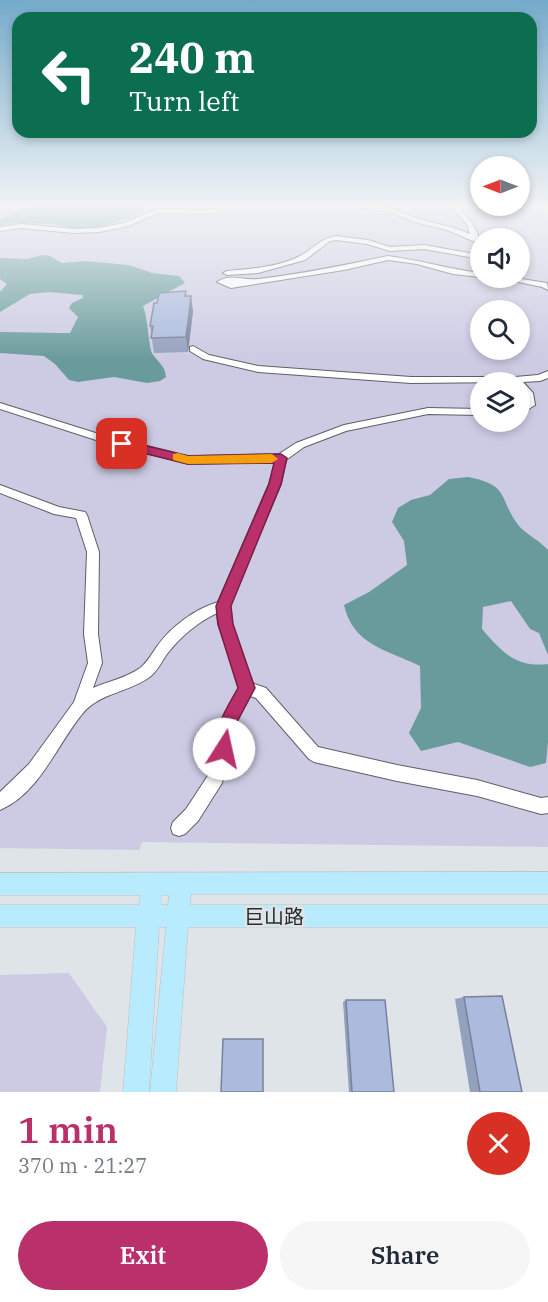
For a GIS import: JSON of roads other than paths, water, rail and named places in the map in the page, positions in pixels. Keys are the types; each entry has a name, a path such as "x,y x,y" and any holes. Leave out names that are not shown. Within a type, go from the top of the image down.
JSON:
{"main road":[{"path":"136,1092 152,883"},
{"path":"163,1092 181,883"},
{"name":"巨山路","path":"0,884 548,883"},
{"name":"巨山路","path":"0,916 548,916"}],"lane":[{"path":"302,258 258,271 228,272 221,276 220,282 231,286 344,268 388,258 470,274"},
{"path":"530,283 548,288"},
{"path":"193,349 206,357 258,369 411,380 470,381"},
{"path":"530,380 548,374"},
{"path":"0,406 100,438 188,460 281,458 300,445 344,428 428,411 470,412"},
{"path":"179,828 192,815 216,777 229,720 247,688 225,624 223,606 275,484 281,458"},
{"path":"0,489 58,511 81,515 93,552 91,634 95,663 80,706"},
{"path":"0,802 18,790 37,770 80,706 90,697 144,673 157,660 166,645 207,610 223,606"},
{"path":"247,688 261,693 314,754 477,788 541,806 548,805"}]}
